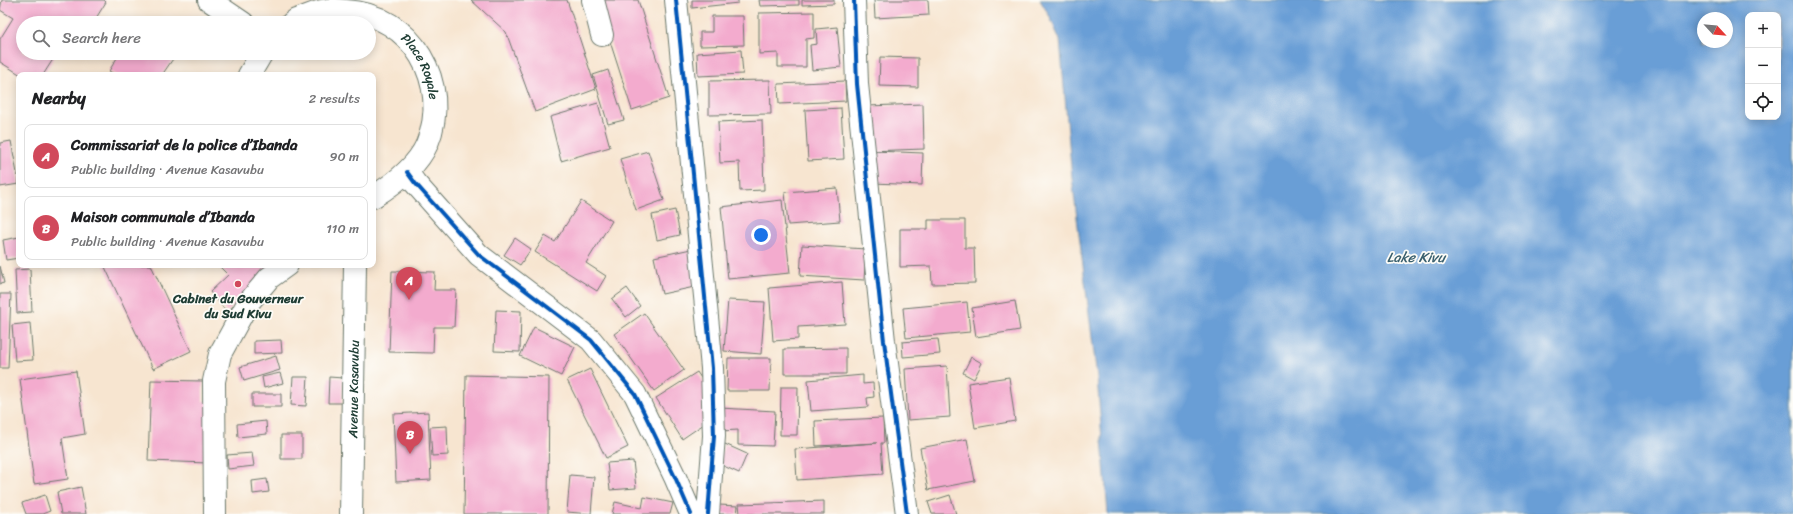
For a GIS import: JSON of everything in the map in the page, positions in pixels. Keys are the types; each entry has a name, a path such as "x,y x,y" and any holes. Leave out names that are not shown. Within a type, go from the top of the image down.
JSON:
{"street":[{"path":"593,0 602,35"},
{"path":"676,0 712,368 714,436 708,514"},
{"path":"854,0 857,91 884,341 907,514"},
{"path":"215,2 234,16"},
{"name":"Place Royale","path":"309,16 328,10 361,12 371,16"},
{"name":"Place Royale","path":"376,18 392,25 416,48 431,78 435,112 426,145 407,172 376,195"},
{"path":"251,72 258,60"},
{"path":"407,172 415,183 480,255 591,340 634,394 676,477 691,514"},
{"path":"215,514 214,382 220,354 248,303 269,278 282,268"},
{"name":"Avenue Kasavubu","path":"351,514 354,268"}],"water":[{"name":"Lake Kivu","path":"1040,0 1793,0 1793,514 1108,514 1097,377 1072,178 1060,40 1049,15"}],"building":[{"path":"2,0 104,0 106,2 97,16 16,16 16,60 53,60 45,72 16,72 0,62 0,39 13,18 0,10"},
{"path":"471,0 567,0 596,89 535,112 506,32"},
{"path":"638,0 669,98 632,110 597,1"},
{"path":"692,0 738,0 738,3 692,8"},
{"path":"759,0 799,0 799,5 760,6"},
{"path":"802,0 834,0 834,4 802,5"},
{"path":"874,0 928,0 929,15 875,18"},
{"path":"814,12 814,38 806,39 806,67 778,67 778,53 759,54 759,13"},
{"path":"712,16 743,16 744,45 700,46 700,32 712,32"},
{"path":"837,27 841,67 812,70 810,45 817,44 816,29"},
{"path":"741,50 743,74 698,76 697,53"},
{"path":"880,57 918,58 918,87 879,86"},
{"path":"116,60 172,60 164,72 109,71"},
{"path":"608,70 624,120 608,124 593,75"},
{"path":"770,80 771,114 709,115 709,81"},
{"path":"845,81 846,101 779,104 778,84"},
{"path":"598,103 610,147 561,161 550,117"},
{"path":"923,104 924,149 868,151 867,106"},
{"path":"841,108 844,159 808,161 805,110"},
{"path":"762,120 764,190 740,191 739,162 720,163 718,122"},
{"path":"11,141 16,168 16,184 0,187 0,143"},
{"path":"648,151 664,200 636,210 620,159"},
{"path":"874,151 923,153 922,185 873,183"},
{"path":"837,188 840,221 788,225 785,192"},
{"path":"782,200 790,273 728,279 721,207"},
{"path":"581,201 612,221 586,263 606,276 597,291 535,252 545,236 555,242"},
{"path":"675,210 680,235 657,240 652,215"},
{"path":"928,220 965,220 965,248 974,248 975,283 932,284 931,266 900,267 900,229 928,229"},
{"path":"16,238 16,258 6,260 3,240"},
{"path":"515,238 531,249 520,265 504,255"},
{"path":"802,245 866,249 864,280 800,276"},
{"path":"691,249 699,286 662,294 654,257"},
{"path":"0,266 4,283 0,284"},
{"path":"105,268 152,268 191,351 153,369"},
{"name":"Cabinet du Gouverneur du Sud Kivu","path":"221,268 274,268 227,312 210,292 228,275"},
{"path":"30,269 32,312 17,313 15,270"},
{"path":"392,271 435,272 434,290 456,290 454,327 434,327 433,353 389,352"},
{"path":"842,282 845,324 798,327 798,339 773,341 769,288"},
{"path":"627,288 640,306 626,317 612,299"},
{"path":"0,294 11,294 8,368 0,368"},
{"path":"728,300 765,302 761,354 724,351"},
{"path":"1015,301 1020,330 976,337 972,308"},
{"path":"967,302 970,332 906,338 903,308"},
{"path":"496,310 521,311 520,352 494,351"},
{"path":"644,313 684,370 654,391 614,334"},
{"path":"30,323 33,360 15,361 12,325"},
{"path":"534,327 575,347 561,376 520,356"},
{"path":"938,339 940,354 903,357 902,342"},
{"path":"281,340 282,353 254,354 254,341"},
{"path":"846,348 846,374 784,374 784,349"},
{"path":"276,356 280,370 244,381 240,367"},
{"path":"971,357 982,363 974,379 963,373"},
{"path":"728,358 771,358 770,391 727,391"},
{"path":"947,366 950,417 908,420 905,369"},
{"path":"590,369 628,447 606,458 567,380"},
{"path":"76,371 85,434 62,438 68,479 34,484 20,379"},
{"path":"697,372 709,390 704,424 682,439 656,398"},
{"path":"280,373 283,383 264,388 262,377"},
{"path":"466,375 549,377 548,514 464,514"},
{"path":"863,375 863,384 873,383 874,397 867,398 868,407 811,411 808,380"},
{"path":"293,377 308,377 306,406 291,405"},
{"path":"329,377 343,378 342,403 328,403"},
{"path":"1009,377 1015,421 975,428 968,383"},
{"path":"151,380 203,381 203,401 211,401 209,463 148,461"},
{"path":"781,387 798,387 797,435 780,435"},
{"path":"252,394 281,394 281,407 252,407"},
{"path":"720,408 775,411 773,446 738,445 738,430 721,431"},
{"path":"428,412 431,480 396,482 393,414"},
{"path":"883,418 884,443 881,443 883,474 797,480 795,449 877,443 816,446 815,421"},
{"path":"266,421 267,434 238,437 237,424"},
{"path":"447,426 448,455 432,456 430,427"},
{"path":"281,435 302,435 302,459 281,459"},
{"path":"967,439 975,481 928,490 920,448"},
{"path":"725,444 747,454 739,473 717,463"},
{"path":"252,453 254,466 228,469 227,455"},
{"path":"633,461 636,488 610,490 607,463"},
{"path":"570,475 594,477 591,514 567,512"},
{"path":"267,479 269,492 253,494 252,481"},
{"path":"81,487 86,514 61,514 57,492"},
{"path":"45,495 50,511 42,514 26,514 22,503"},
{"path":"950,495 956,514 932,514 928,502"},
{"path":"644,497 673,503 670,514 612,514 615,502 642,508"},
{"path":"824,501 824,514 740,514 739,504"},
{"path":"719,505 738,506 737,514 719,514"}],"cycle path":[{"path":"676,0 712,368 714,436 708,514"},
{"path":"854,0 857,84 884,341 907,514"},
{"path":"407,172 479,255 591,340 635,394 691,514"}],"place":[{"name":"Cabinet du Gouverneur du Sud Kivu","path":"238,284"},
{"name":"Commissariat de la police d’Ibanda","path":"409,300"},
{"name":"Maison communale d’Ibanda","path":"410,454"}]}
